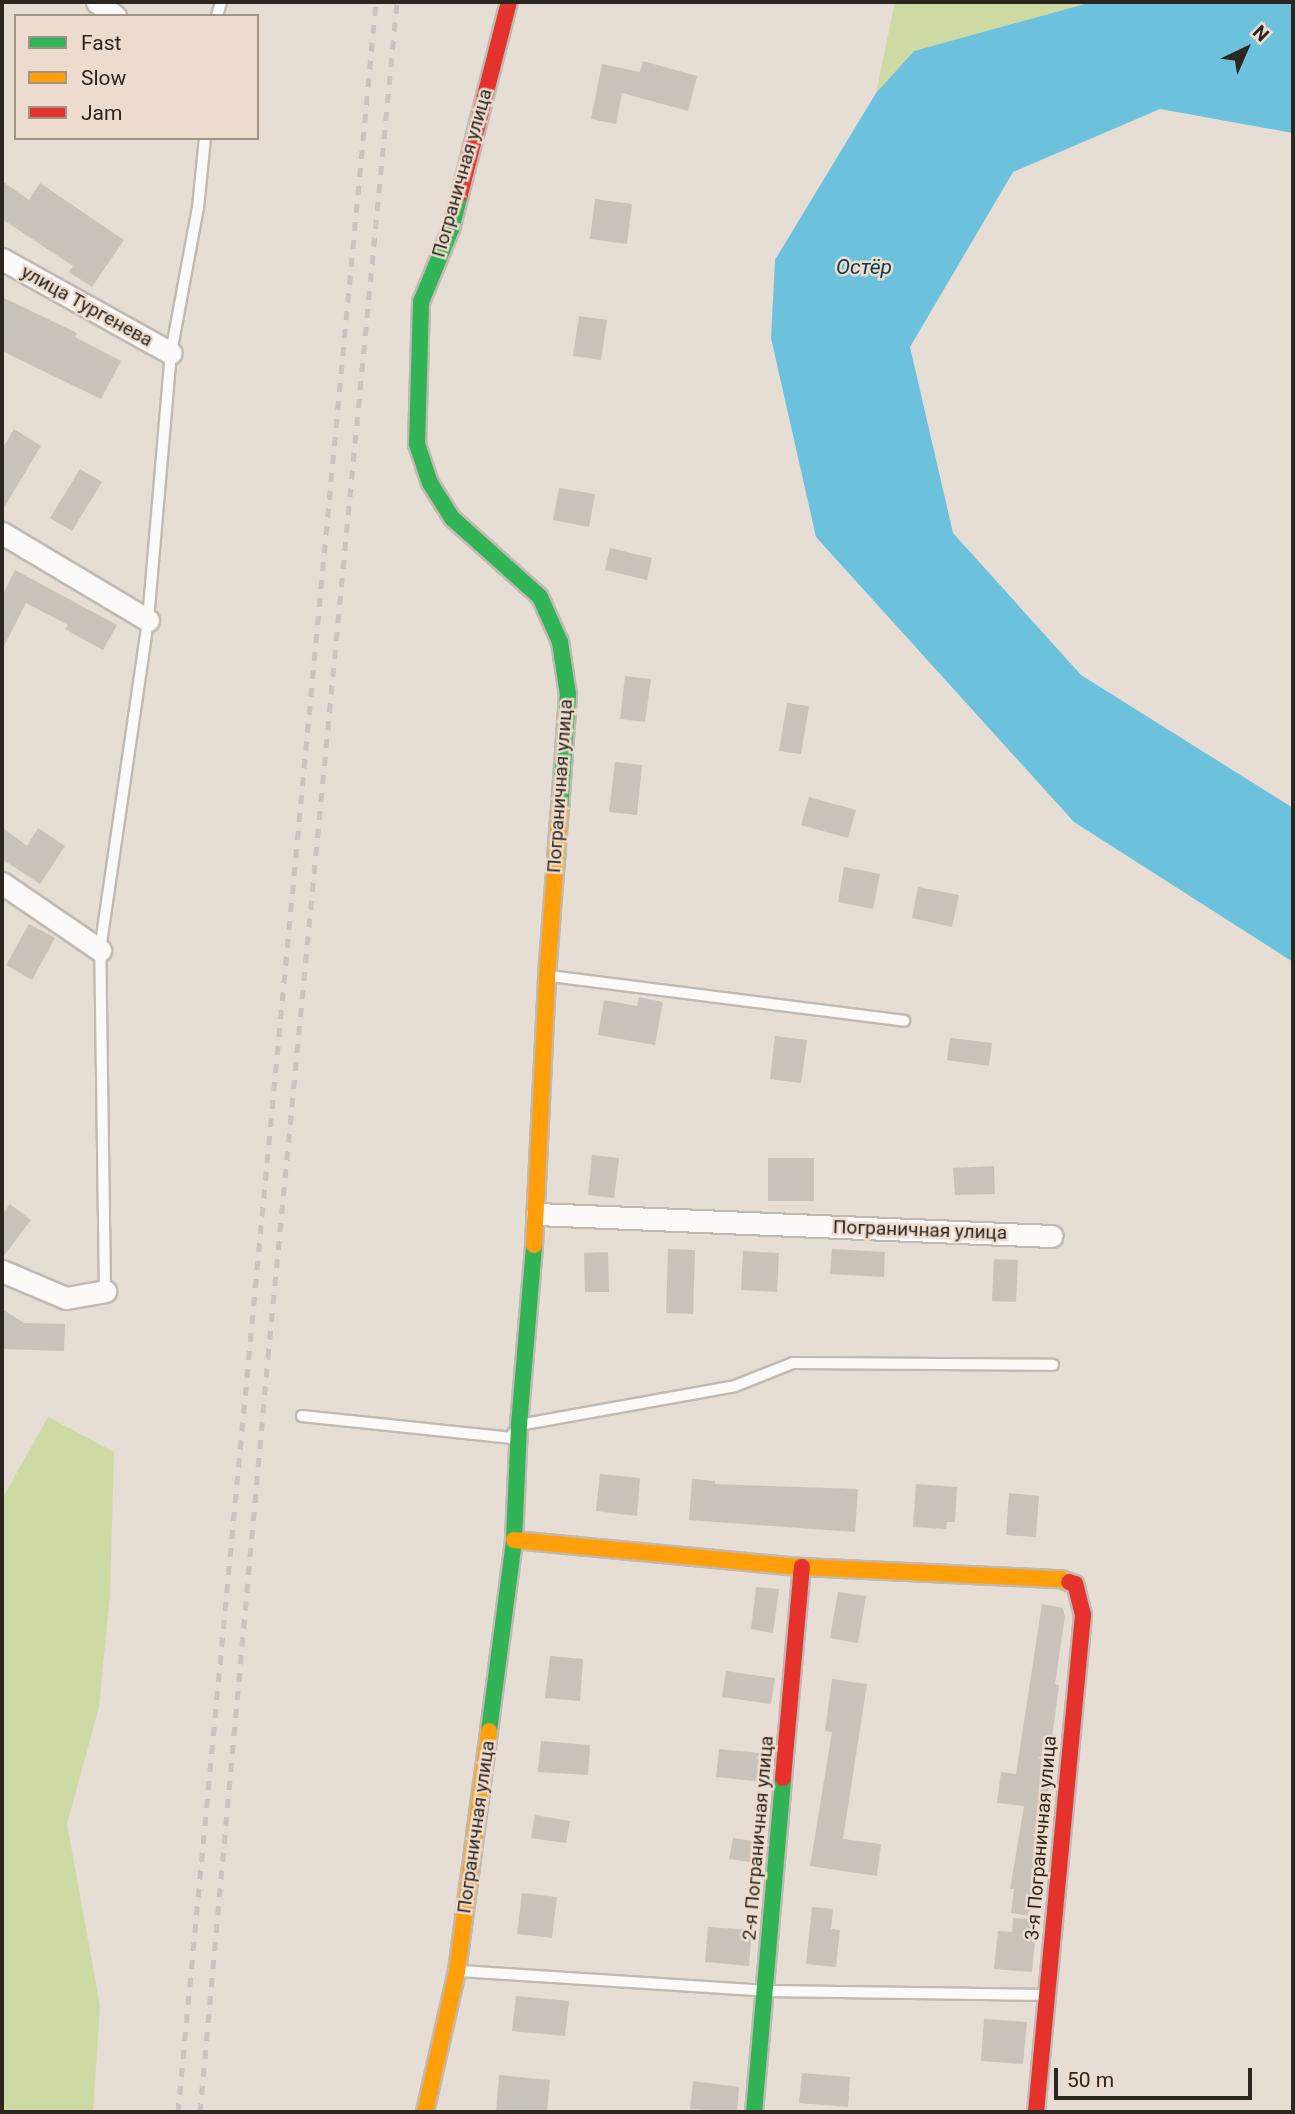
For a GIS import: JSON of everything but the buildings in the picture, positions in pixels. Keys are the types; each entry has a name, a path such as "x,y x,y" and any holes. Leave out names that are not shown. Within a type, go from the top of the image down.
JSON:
{"street":[{"path":"97,2 112,14"},
{"name":"Пограничная улица","path":"425,2112 457,1971 514,1540 519,1425 537,1214 547,976 568,695 560,642 540,597 452,519 430,483 417,444 421,302 451,229 509,2"},
{"name":"улица Тургенева","path":"2,258 171,353"},
{"path":"2,533 148,620"},
{"path":"2,883 100,950"},
{"name":"Пограничная улица","path":"537,1214 1052,1236"},
{"path":"2,1271 66,1298 105,1290"},
{"path":"514,1540 802,1567"},
{"name":"3-я Пограничная улица","path":"802,1567 1060,1579 1074,1584 1083,1615 1036,2112"},
{"name":"2-я Пограничная улица","path":"754,2112 802,1567"}],"lane":[{"path":"105,1290 100,950 148,620 171,353 198,208 205,140"},
{"path":"547,976 905,1021"},
{"path":"302,1416 510,1438 519,1425 735,1386 793,1363 1053,1365"},
{"path":"457,1971 766,1992 1047,1995"}],"green space":[{"path":"895,2 1092,2 914,51 876,93"},
{"path":"48,1417 114,1452 110,1594 99,1707 67,1824 100,2006 93,2112 2,2112 2,1499"}],"water":[{"name":"Остёр","path":"1092,2 1293,2 1293,133 1160,109 1013,172 910,347 953,533 1081,675 1293,808 1293,962 1074,822 816,537 771,338 775,260 876,93 914,51"}],"railway":[{"path":"178,2112 376,2"},
{"path":"200,2112 268,1357 397,2"}],"traffic: fast":[{"path":"460,194 451,229 421,302 417,444 430,483 452,518 540,597 560,642 568,695 560,808"},
{"path":"489,1731 514,1540 519,1425 534,1245"},
{"path":"754,2112 783,1778"}],"traffic: slow":[{"path":"534,1245 547,976 560,808"},
{"path":"514,1540 802,1567 1061,1579 1069,1582"},
{"path":"425,2112 457,1971 489,1731"}],"traffic: jam":[{"path":"460,194 509,2"},
{"path":"783,1778 802,1567"},
{"path":"1036,2112 1083,1615 1075,1584 1069,1582"}]}
